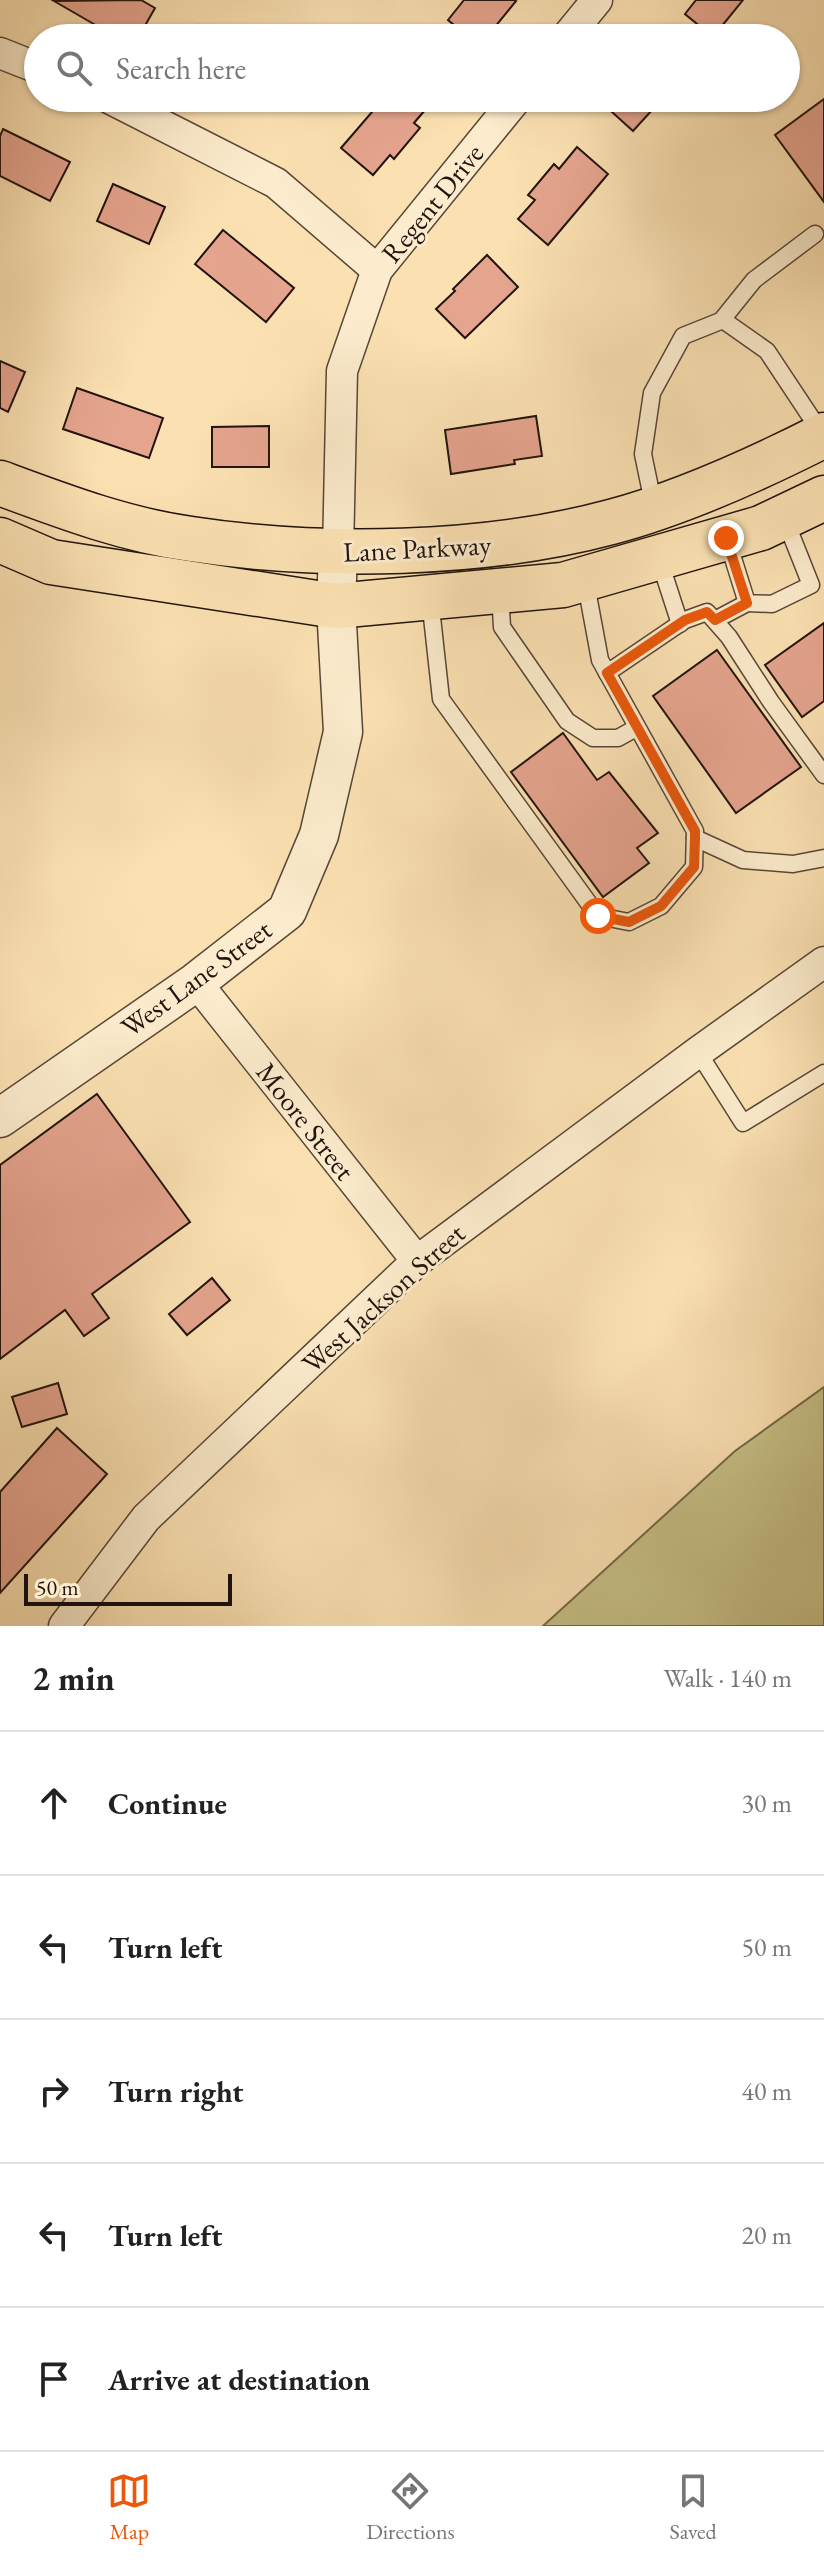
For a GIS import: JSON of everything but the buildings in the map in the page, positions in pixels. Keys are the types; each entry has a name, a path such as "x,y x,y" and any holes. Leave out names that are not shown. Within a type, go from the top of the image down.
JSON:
{"highway":[{"name":"Lane Parkway","path":"0,483 81,514 190,539 338,552 509,543 613,522 702,490 823,435"},
{"name":"Lane Parkway","path":"0,540 51,562 336,606 563,585 761,528 824,498"}],"street":[{"path":"577,24 597,0"},
{"path":"0,53 24,62"},
{"path":"137,112 276,183 377,270"},
{"name":"Regent Drive","path":"338,552 342,371 377,270 506,112"},
{"name":"West Lane Street","path":"0,1118 196,982 287,911 319,835 343,732 336,606 338,552"},
{"name":"West Jackson Street","path":"64,1626 146,1518 417,1261 824,962"},
{"name":"Moore Street","path":"196,982 417,1261"}],"lane":[{"path":"654,507 643,454 652,393 683,336 721,321 754,280 815,234"},
{"path":"721,321 767,351 823,435"},
{"path":"715,620 747,603 772,604 811,585 784,517"},
{"path":"726,538 747,603"},
{"path":"658,557 680,624"},
{"path":"430,597 441,699 598,916 629,922 661,906 694,867 695,831 600,660 585,579"},
{"path":"499,591 502,627 567,721 593,738 618,738 636,728"},
{"path":"607,673 680,624 707,612 729,637 824,775"},
{"path":"695,838 743,860 793,864 824,858"},
{"path":"698,1052 743,1123 824,1073"}],"shaded area":[{"path":"824,1387 824,1626 543,1626 735,1451"}],"route":[{"path":"598,916 629,922 661,906 694,867 695,831 607,673 685,620 707,612 715,620 747,603 726,538"}]}
